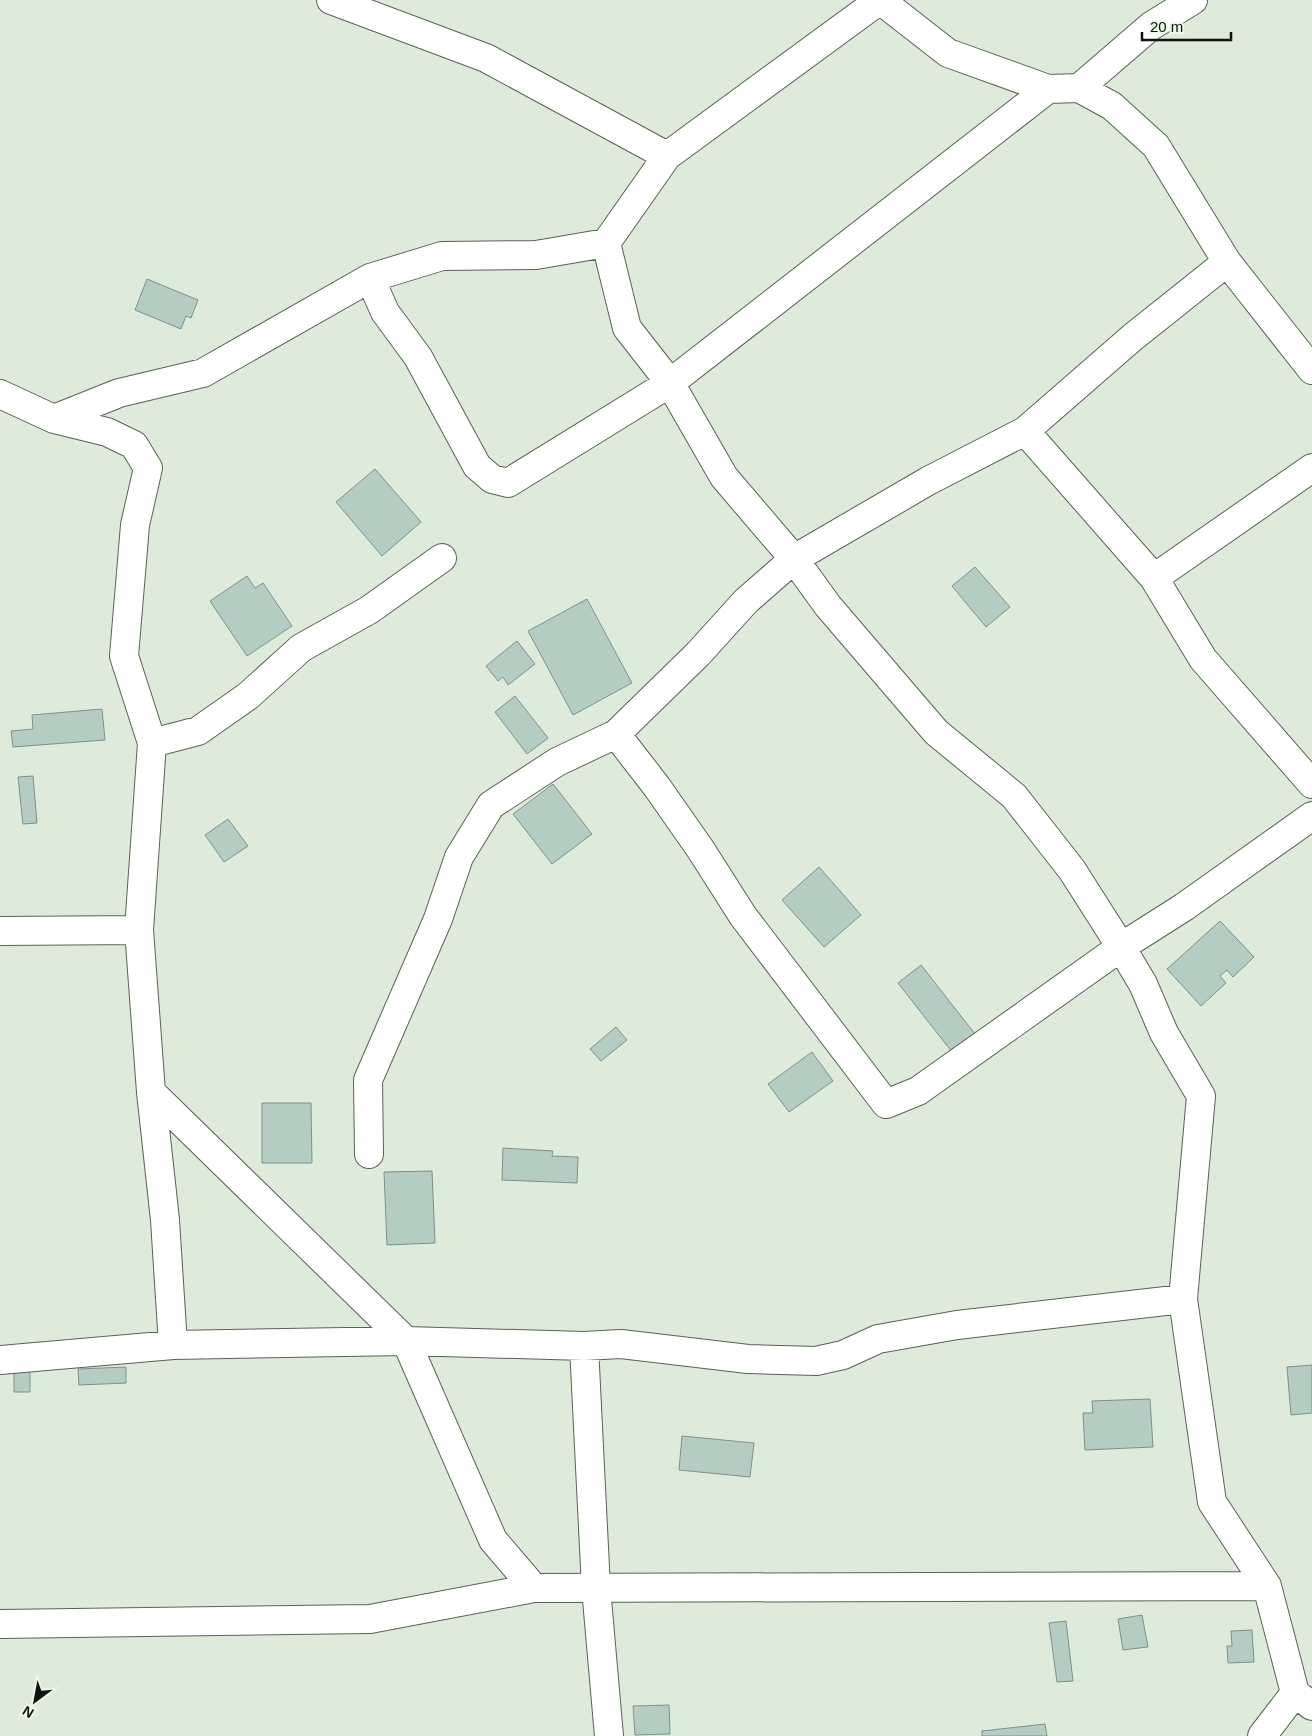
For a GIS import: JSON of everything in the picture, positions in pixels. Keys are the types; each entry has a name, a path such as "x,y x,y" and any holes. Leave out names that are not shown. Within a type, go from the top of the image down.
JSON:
{"street":[{"path":"331,0 486,58 667,156"},
{"path":"54,419 119,393 203,373 370,278 442,256 536,255 606,243 667,156 880,0 948,53 1048,89 1078,88 1112,106 1156,146 1227,262 1312,370"},
{"path":"1078,88 1151,26 1193,0"},
{"path":"370,278 385,312 418,357 477,466 492,479 508,483 670,383 1048,89"},
{"path":"606,243 627,328 670,383 724,477 794,559 828,606 936,732 1014,796 1072,870 1143,984 1164,1033 1201,1096 1183,1299 1212,1502 1266,1586 1304,1700 1262,1736"},
{"path":"369,1154 368,1080 438,919 459,857 491,805 558,762 616,734 698,654 746,601 794,559 928,481 1025,431 1133,337 1227,262"},
{"path":"0,394 54,419 107,432 134,445 148,468 135,525 124,656 152,743 139,930 151,1092 165,1220 173,1345"},
{"path":"1025,431 1154,578 1203,659 1312,784"},
{"path":"1154,578 1312,468"},
{"path":"152,743 198,731 248,696 301,648 369,610 442,558"},
{"path":"616,734 701,850 743,916 886,1104 918,1091 1121,947 1184,907 1312,816"},
{"path":"0,931 139,930"},
{"path":"151,1092 406,1341 492,1540 534,1588"},
{"path":"0,1360 173,1345 406,1341 584,1346 621,1344 748,1359 816,1361 843,1355 878,1339 957,1325 1183,1299"},
{"path":"584,1346 596,1588 609,1736"},
{"path":"0,1624 370,1619 534,1588 1266,1586"}],"building":[{"path":"147,279 198,300 191,318 186,316 181,329 135,310"},
{"path":"375,469 421,522 382,556 336,502"},
{"path":"975,567 1010,607 986,627 952,586"},
{"path":"247,576 255,588 263,583 292,626 247,656 210,601"},
{"path":"587,599 632,683 573,715 528,631"},
{"path":"517,641 535,664 508,685 503,677 498,681 486,666"},
{"path":"515,696 548,738 527,754 495,712"},
{"path":"102,709 105,740 13,747 11,731 33,729 32,715"},
{"path":"33,776 37,823 23,824 18,777"},
{"path":"553,784 592,834 552,864 513,814"},
{"path":"228,819 248,846 224,862 205,835"},
{"path":"819,867 861,915 824,947 782,900"},
{"path":"1220,921 1254,957 1233,977 1227,970 1220,976 1226,983 1201,1006 1167,969"},
{"path":"921,965 975,1034 952,1052 898,983"},
{"path":"616,1027 627,1040 601,1061 590,1049"},
{"path":"812,1052 833,1081 789,1112 768,1084"},
{"path":"262,1103 311,1103 312,1163 262,1163"},
{"path":"503,1148 553,1151 552,1156 578,1157 577,1183 502,1180"},
{"path":"432,1171 435,1243 387,1245 384,1172"},
{"path":"1312,1365 1312,1413 1291,1415 1287,1367"},
{"path":"126,1367 126,1383 79,1385 78,1369"},
{"path":"14,1370 30,1371 30,1392 14,1392"},
{"path":"1150,1399 1153,1447 1085,1450 1083,1413 1093,1413 1092,1401"},
{"path":"682,1436 754,1443 750,1477 679,1470"},
{"path":"1142,1615 1148,1647 1123,1650 1118,1619"},
{"path":"1066,1621 1073,1681 1057,1682 1049,1623"},
{"path":"1252,1630 1254,1662 1228,1663 1227,1646 1232,1646 1231,1631"},
{"path":"669,1705 670,1734 635,1735 633,1706"},
{"path":"1045,1724 1047,1736 982,1736 982,1731"}]}
